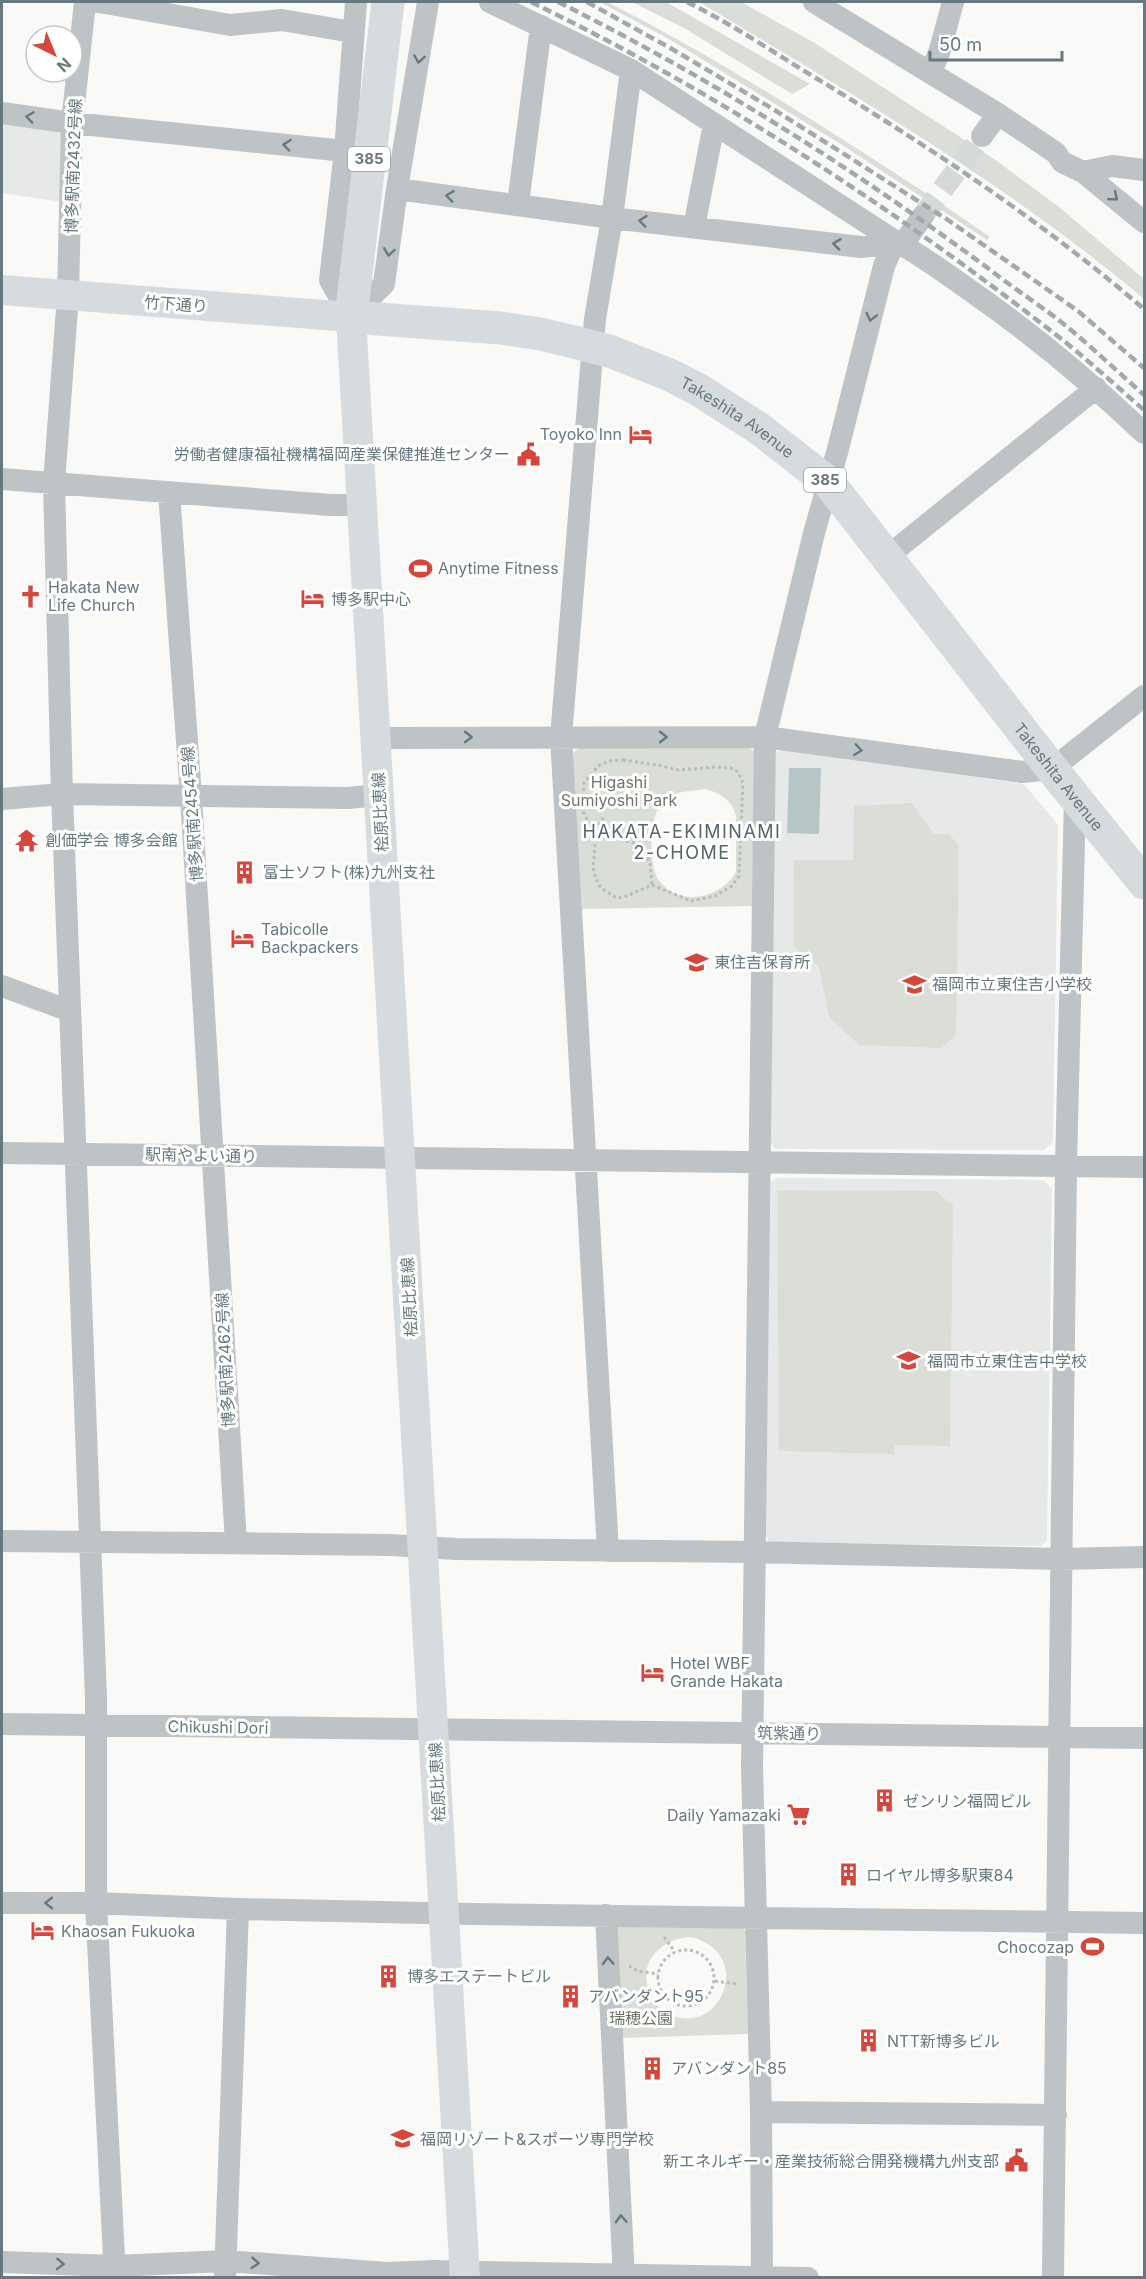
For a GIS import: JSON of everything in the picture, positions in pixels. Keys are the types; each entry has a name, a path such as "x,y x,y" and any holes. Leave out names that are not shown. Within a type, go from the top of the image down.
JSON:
{"highway":[{"name":"385","path":"351,317 388,2"},
{"name":"Takeshita Avenue","path":"351,317 501,328 540,334 592,347 643,364 699,390 757,427 829,483 1144,883"}],"main road":[{"name":"竹下通り","path":"2,290 351,317"},
{"name":"桧原比恵線","path":"351,317 465,2275"}],"street":[{"name":"博多駅南2432号線","path":"85,2 72,123 69,295 54,483 62,794 97,1725 96,1903 115,2272"},
{"path":"99,2 173,8 230,25 282,20 352,32"},
{"path":"356,2 345,151 330,280 351,317 384,284 397,189 428,2"},
{"path":"490,2 631,70 915,252 998,310 1096,388 1144,433"},
{"path":"814,2 998,114 1056,153 1062,162 1083,172 1144,222"},
{"path":"931,72 940,50 953,2"},
{"path":"518,204 541,26"},
{"path":"608,1551 561,737 592,347 612,218 631,70"},
{"path":"2,113 72,123 345,151"},
{"path":"982,136 998,114"},
{"path":"694,227 714,124"},
{"path":"1083,172 1112,166 1144,170"},
{"path":"397,189 612,218 861,247 905,241 923,216"},
{"path":"762,2277 753,1733 765,737 814,533 829,483 884,266 895,241"},
{"path":"888,556 1096,388"},
{"path":"2,479 331,505 361,505"},
{"name":"博多駅南2454号線","path":"170,492 213,1156"},
{"path":"376,738 765,737 1010,771 1052,769 1144,696"},
{"path":"2,799 62,794 348,798 379,795"},
{"path":"1053,2277 1066,1165 1075,798"},
{"path":"2,986 70,1011"},
{"name":"駅南やよい通り","path":"2,1153 1144,1167"},
{"name":"博多駅南2462号線","path":"213,1156 236,1543"},
{"path":"2,1541 391,1545 1061,1559 1144,1557"},
{"name":"Chikushi Dori","path":"2,1724 434,1729"},
{"name":"筑紫通り","path":"434,1729 1144,1738"},
{"path":"2,1903 96,1903 238,1910 1144,1923"},
{"path":"225,2269 238,1910"},
{"path":"606,1915 624,2276"},
{"path":"761,2112 1056,2115"},
{"path":"2,2262 115,2272 225,2269 387,2275 808,2277"}],"path":[{"path":"604,816 596,832 593,868 601,888 615,897 622,898 652,885 691,901 715,896 732,886 739,876 743,783 738,772 731,768 715,767 678,770 623,760 609,761 598,766 584,783 583,812 596,832 641,845 650,863 652,885"},
{"path":"732,838 741,839"},
{"path":"646,857 656,855"},
{"path":"690,1949 709,1960 714,1973 713,1988 704,2000 691,2006 683,2006 669,2001 664,1995 660,1989 658,1974 669,1955 690,1949"},
{"path":"608,1953 638,1971 658,1974"}],"shaded area":[{"path":"2,121 64,130 62,202 2,193"},
{"name":"福岡市立東住吉小学校","path":"781,749 1024,784 1058,825 1053,1142 1044,1150 776,1149 770,1143 775,754"},
{"path":"789,768 821,768 819,834 787,833"},
{"name":"福岡市立東住吉中学校","path":"777,1178 1043,1180 1052,1189 1047,1540 1041,1546 769,1542 765,1533 770,1183"}],"green space":[{"path":"600,2 607,2 634,16 739,75 817,123 990,237 987,240 847,148 674,42"},
{"path":"632,2 666,2 810,84 792,94 684,28"},
{"path":"699,2 741,2 813,42 994,159 1059,207 1144,279 1144,299 1039,217 984,179 871,106"},
{"name":"Higashi Sumiyoshi Park","path":"748,747 755,752 752,906 582,909 572,754 579,748","holes":["705,789 728,801 736,816 736,872 720,889 698,897 687,897 666,888 658,879 653,861 653,825 660,805 669,796"]},
{"path":"912,803 934,834 949,834 959,846 956,1035 941,1048 859,1045 829,1017 819,967 793,946 794,860 853,860 854,806"},
{"path":"777,1190 935,1191 953,1205 950,1446 895,1445 894,1454 779,1451"},
{"name":"瑞穂公園","path":"620,1925 741,1927 745,1931 748,2034 621,2038 615,1930","holes":["691,1937 711,1946 722,1960 726,1976 723,1992 715,2006 702,2015 686,2018 660,2009 651,1996 646,1978 647,1968 656,1952 663,1946 681,1938"]}],"tunnel":[{"path":"923,216 982,136"}],"railway":[{"path":"531,2 600,37 736,113 867,197 931,241 1055,334 1144,410"},
{"path":"558,2 727,94 889,197 1057,319 1144,395"},
{"path":"587,2 773,109 948,220 1078,311 1144,368"},
{"path":"687,2 756,41 948,162 1068,247 1144,309"}],"place":[{"name":"Toyoko Inn","path":"640,434"},
{"name":"労働者健康福祉機構福岡産業保健推進センター","path":"528,454"},
{"name":"Anytime Fitness","path":"420,568"},
{"name":"Hakata New Life Church","path":"30,596"},
{"name":"博多駅中心","path":"313,599"},
{"name":"創価学会 博多会館","path":"27,840"},
{"name":"富士ソフト(株)九州支社","path":"245,872"},
{"name":"Tabicolle Backpackers","path":"243,938"},
{"name":"東住吉保育所","path":"696,962"},
{"name":"福岡市立東住吉小学校","path":"914,984"},
{"name":"福岡市立東住吉中学校","path":"909,1361"},
{"name":"Hotel WBF Grande Hakata","path":"652,1672"},
{"name":"ゼンリン福岡ビル","path":"885,1801"},
{"name":"Daily Yamazaki","path":"799,1815"},
{"name":"ロイヤル博多駅東84","path":"848,1875"},
{"name":"Khaosan Fukuoka","path":"43,1931"},
{"name":"Chocozap","path":"1092,1947"},
{"name":"博多エステートビル","path":"389,1976"},
{"name":"アバンダント95","path":"570,1996"},
{"name":"NTT新博多ビル","path":"869,2041"},
{"name":"アバンダント85","path":"653,2068"},
{"name":"福岡リゾート&スポーツ専門学校","path":"402,2139"},
{"name":"新エネルギー・産業技術総合開発機構九州支部","path":"1017,2161"}],"district":[{"name":"HAKATA-EKIMINAMI 2-CHOME","path":"682,842"}]}
